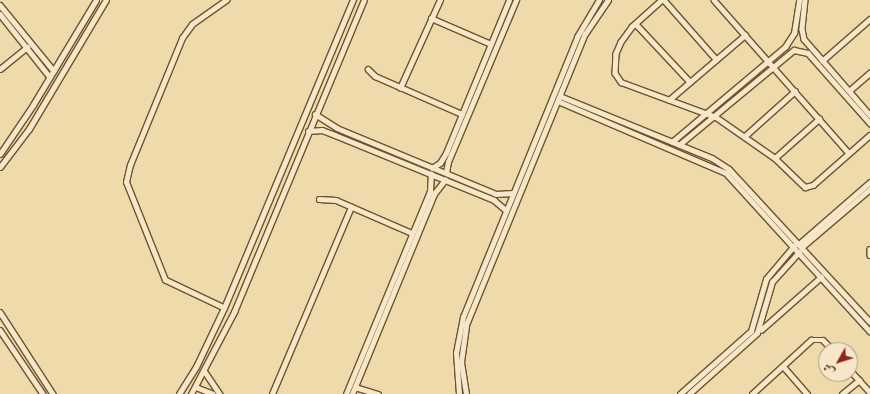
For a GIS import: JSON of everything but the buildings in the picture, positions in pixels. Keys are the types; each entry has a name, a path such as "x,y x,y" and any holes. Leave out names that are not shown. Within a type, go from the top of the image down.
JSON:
{"street":[{"path":"0,154 54,71 96,0"},
{"path":"0,167 29,129 106,0"},
{"path":"224,308 165,280 126,182 130,165 182,38 192,24 226,0"},
{"path":"179,394 196,367 224,308 319,78 353,0"},
{"path":"191,394 205,372 245,284 328,82 364,0"},
{"path":"400,88 440,0"},
{"path":"446,174 448,154 462,114 509,0"},
{"path":"432,168 440,163 448,154 516,0"},
{"path":"459,394 455,371 456,344 473,291 577,37 599,0"},
{"path":"466,394 462,372 462,347 466,325 583,40 608,0"},
{"path":"716,59 663,0 636,24 618,48 617,77 624,83 713,116 745,136 775,158 801,185 809,187 870,134"},
{"path":"714,0 849,153"},
{"path":"672,142 768,61 792,37 799,0"},
{"path":"805,0 803,34 822,61 870,115"},
{"path":"1,8 54,71"},
{"path":"0,14 50,77"},
{"path":"431,18 491,44"},
{"path":"822,61 869,21"},
{"path":"636,24 690,82"},
{"path":"496,32 501,34"},
{"path":"669,100 745,35"},
{"path":"577,37 583,40"},
{"path":"0,69 26,47"},
{"path":"679,145 789,51 806,52 870,123"},
{"path":"368,69 370,74 462,114"},
{"path":"849,91 870,73"},
{"path":"319,78 328,82"},
{"path":"745,136 795,91"},
{"path":"559,99 718,161 735,173 870,322"},
{"path":"559,99 721,169 736,182 870,331"},
{"path":"315,114 338,128 496,194 513,193"},
{"path":"775,158 819,119"},
{"path":"335,134 338,128"},
{"path":"308,131 322,130 335,134 494,200 506,210"},
{"path":"352,394 431,195 431,174"},
{"path":"346,394 412,233 431,195 445,180"},
{"path":"801,246 870,182"},
{"path":"801,246 870,189"},
{"path":"494,200 496,194"},
{"path":"319,199 332,199 412,233"},
{"path":"272,394 351,206"},
{"path":"680,394 751,331 766,279 794,246"},
{"path":"870,250 870,255"},
{"path":"757,333 772,282 799,252"},
{"path":"690,394 821,277"},
{"path":"236,280 245,284"},
{"path":"473,291 479,293"},
{"path":"0,312 53,394"},
{"path":"0,330 43,394"},
{"path":"6,339 13,340 15,335"},
{"path":"752,394 813,339 824,340 826,342"},
{"path":"728,352 732,356"},
{"path":"19,358 22,353 27,353"},
{"path":"783,366 807,394"},
{"path":"205,372 220,394"},
{"path":"842,394 859,380 870,392"},
{"path":"196,387 213,394"},
{"path":"355,387 378,394"},
{"path":"695,389 700,394"}]}
